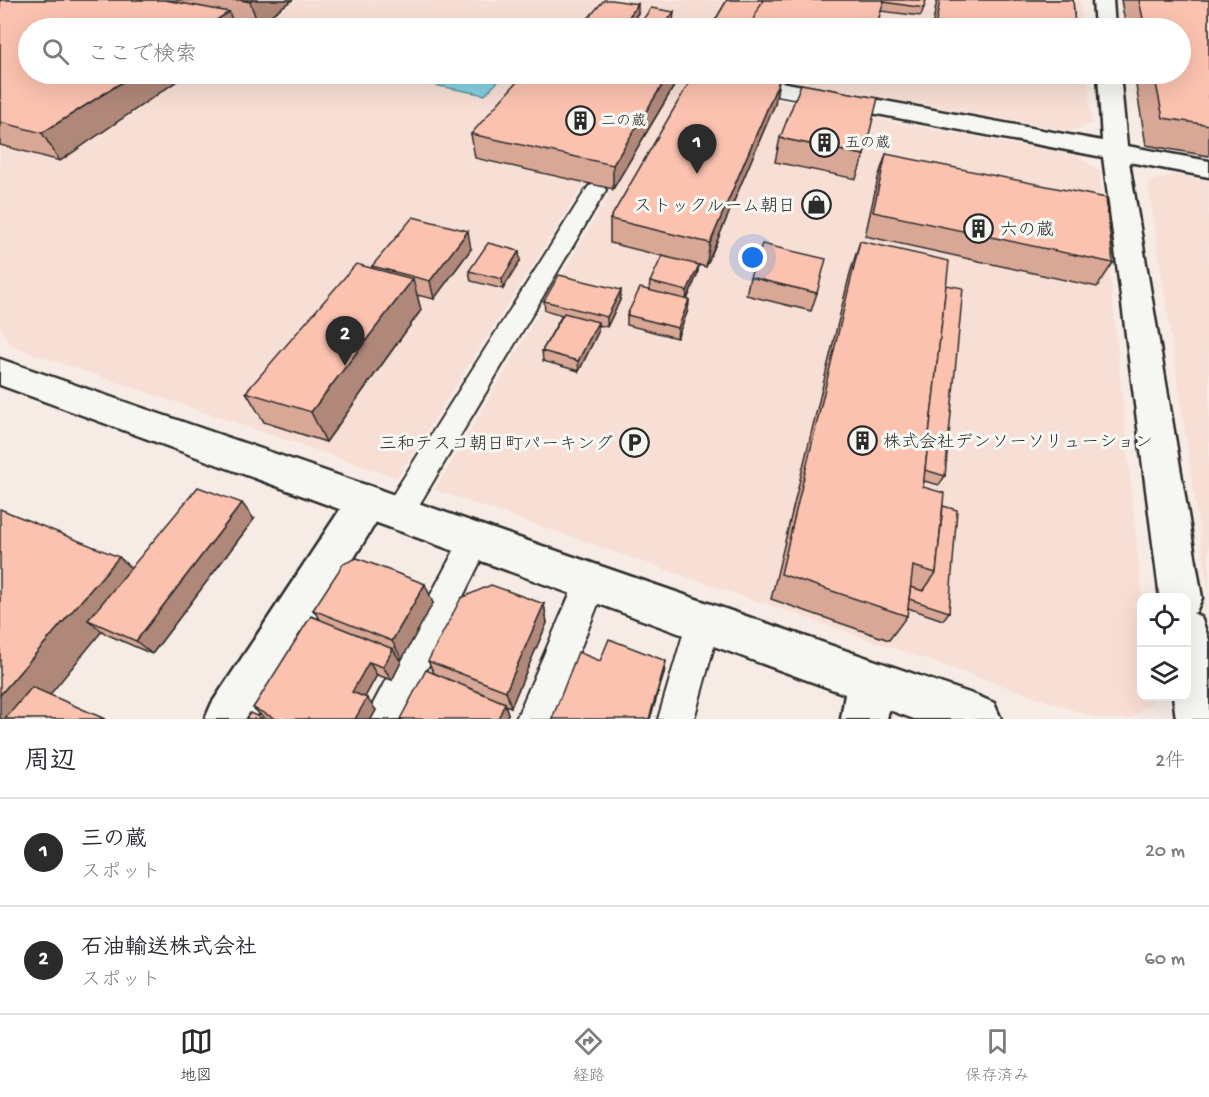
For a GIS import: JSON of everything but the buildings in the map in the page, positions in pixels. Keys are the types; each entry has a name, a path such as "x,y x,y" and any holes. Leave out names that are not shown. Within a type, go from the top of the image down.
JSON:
{"street":[{"path":"1103,0 1104,18"},
{"path":"757,84 1209,169"},
{"path":"1110,84 1115,151 1180,593"},
{"path":"2,377 382,507 704,621 867,700 978,719"},
{"path":"228,719 382,507"},
{"path":"1188,647 1199,719"}],"lane":[{"path":"382,507 596,190"},
{"path":"382,719 476,540"},
{"path":"534,719 591,582"},
{"path":"676,719 704,621"}],"shaded area":[{"path":"0,0 1080,0 1082,18 18,18 18,84 691,84 1078,156 1100,172 1142,593 1137,593 1137,701 1153,702 1130,719 1099,719 435,490 612,189 585,184 397,478 11,346 0,327"},
{"path":"806,84 1088,84 1092,124 1069,131"},
{"path":"1173,174 1209,181 1209,597 1148,182"}],"water":[{"path":"429,84 495,84 485,95"}],"place":[{"name":"二の蔵","path":"580,120"},
{"name":"五の蔵","path":"824,142"},
{"name":"三の蔵","path":"697,174"},
{"name":"ストックルーム朝日","path":"817,205"},
{"name":"六の蔵","path":"979,229"},
{"name":"石油輸送株式会社","path":"345,366"},
{"name":"株式会社デンソーソリューション","path":"862,441"},
{"name":"三和テスコ朝日町パーキング","path":"634,443"}]}
